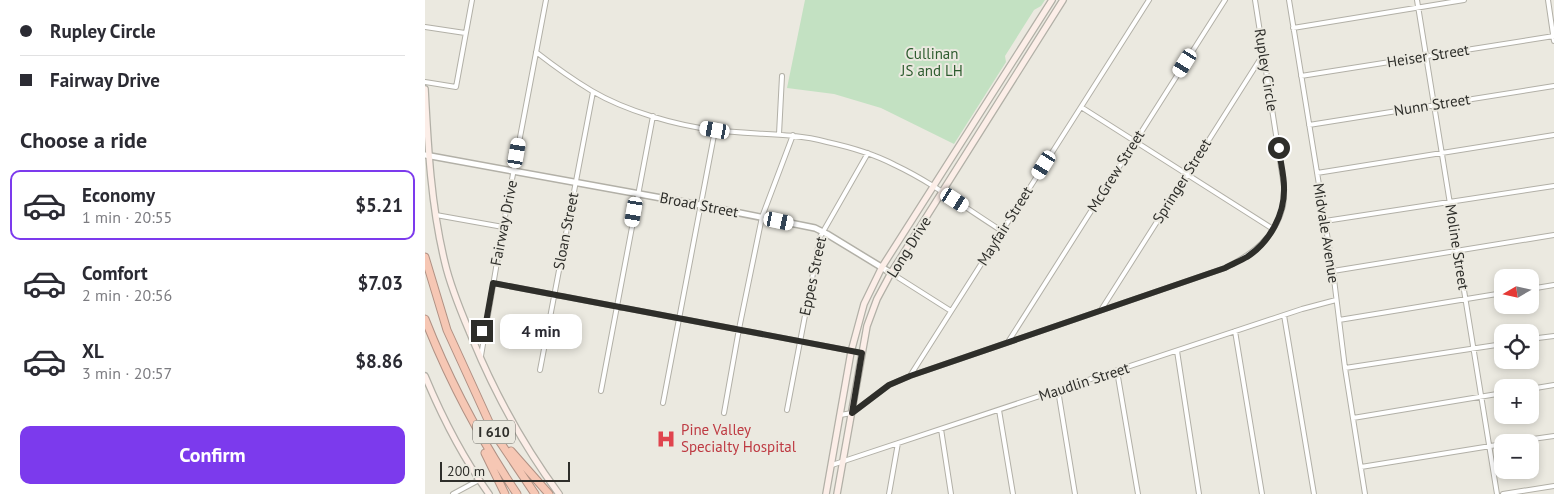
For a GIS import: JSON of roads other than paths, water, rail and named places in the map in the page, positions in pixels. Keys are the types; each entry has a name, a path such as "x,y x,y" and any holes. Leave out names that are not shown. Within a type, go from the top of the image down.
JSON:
{"highway":[{"name":"I 610","path":"425,257 447,330 494,433 535,494"},
{"name":"I 610","path":"425,319 459,399 488,451 517,494"},
{"path":"469,416 505,494"},
{"path":"494,433 549,494"}],"main road":[{"name":"Long Drive","path":"837,494 867,326 877,299 891,273 1063,0"},
{"name":"Long Drive","path":"826,494 851,352 864,304 882,267 1052,1"},
{"path":"1052,1 1059,7"},
{"path":"1022,48 1029,53"},
{"path":"425,89 427,155 445,263 455,295 480,358 511,422 559,494"},
{"path":"989,100 997,105"},
{"path":"960,146 968,151"},
{"path":"907,230 915,236"},
{"path":"425,376 454,436 489,494"}],"street":[{"path":"425,82 456,87 472,0"},
{"name":"Fairway Drive","path":"480,358 546,0"},
{"name":"Mayfair Street","path":"910,376 1149,0"},
{"name":"McGrew Street","path":"1008,342 1225,0"},
{"name":"Rupley Circle","path":"840,415 852,413 889,385 910,376 1225,268 1247,257 1262,245 1273,229 1283,206 1285,186 1255,0"},
{"name":"Midvale Avenue","path":"1289,0 1333,271 1345,368 1365,494"},
{"name":"Moline Street","path":"1417,0 1497,494"},
{"path":"1293,28 1464,0"},
{"path":"1547,0 1554,38"},
{"path":"425,26 465,33"},
{"name":"Heiser Street","path":"1301,76 1554,38"},
{"path":"536,52 593,92 621,105 653,116 685,125 715,130 779,134 826,141 868,153 896,165 942,192 1001,231"},
{"name":"Springer Street","path":"1101,310 1264,53"},
{"path":"779,134 782,76"},
{"name":"Nunn Street","path":"1309,125 1554,86"},
{"name":"Sloan Street","path":"540,370 593,92"},
{"path":"1081,107 1273,229"},
{"path":"601,391 653,116"},
{"path":"663,403 699,205 715,130"},
{"path":"1317,173 1554,135"},
{"path":"724,413 761,217 793,136"},
{"name":"Eppes Street","path":"787,410 821,231 868,153"},
{"name":"Broad Street","path":"427,155 637,193 761,217 821,231 951,311"},
{"path":"1325,222 1554,186"},
{"path":"436,215 503,227"},
{"path":"1333,271 1554,235"},
{"path":"493,283 862,353"},
{"path":"1539,288 1554,285"},
{"path":"1339,320 1494,294"},
{"name":"Maudlin Street","path":"832,464 1284,315 1336,300"},
{"path":"1284,315 1314,494"},
{"path":"469,332 478,332 485,328"},
{"path":"1235,331 1262,494"},
{"path":"1539,338 1554,336"},
{"path":"1345,368 1494,346"},
{"path":"1177,351 1199,494"},
{"path":"1117,371 1138,494"},
{"path":"1539,388 1554,385"},
{"path":"1058,390 1075,494"},
{"path":"1353,418 1494,394"},
{"path":"999,410 1013,494"},
{"path":"941,429 951,494"},
{"path":"1539,438 1554,436"},
{"path":"889,494 898,443"},
{"path":"1361,467 1494,445"},
{"path":"453,494 479,480"},
{"path":"1503,494 1554,486"}],"place":[{"name":"Pine Valley Specialty Hospital","path":"666,439"}],"park label":[{"name":"Cullinan JS and LH","path":"932,62"}]}
